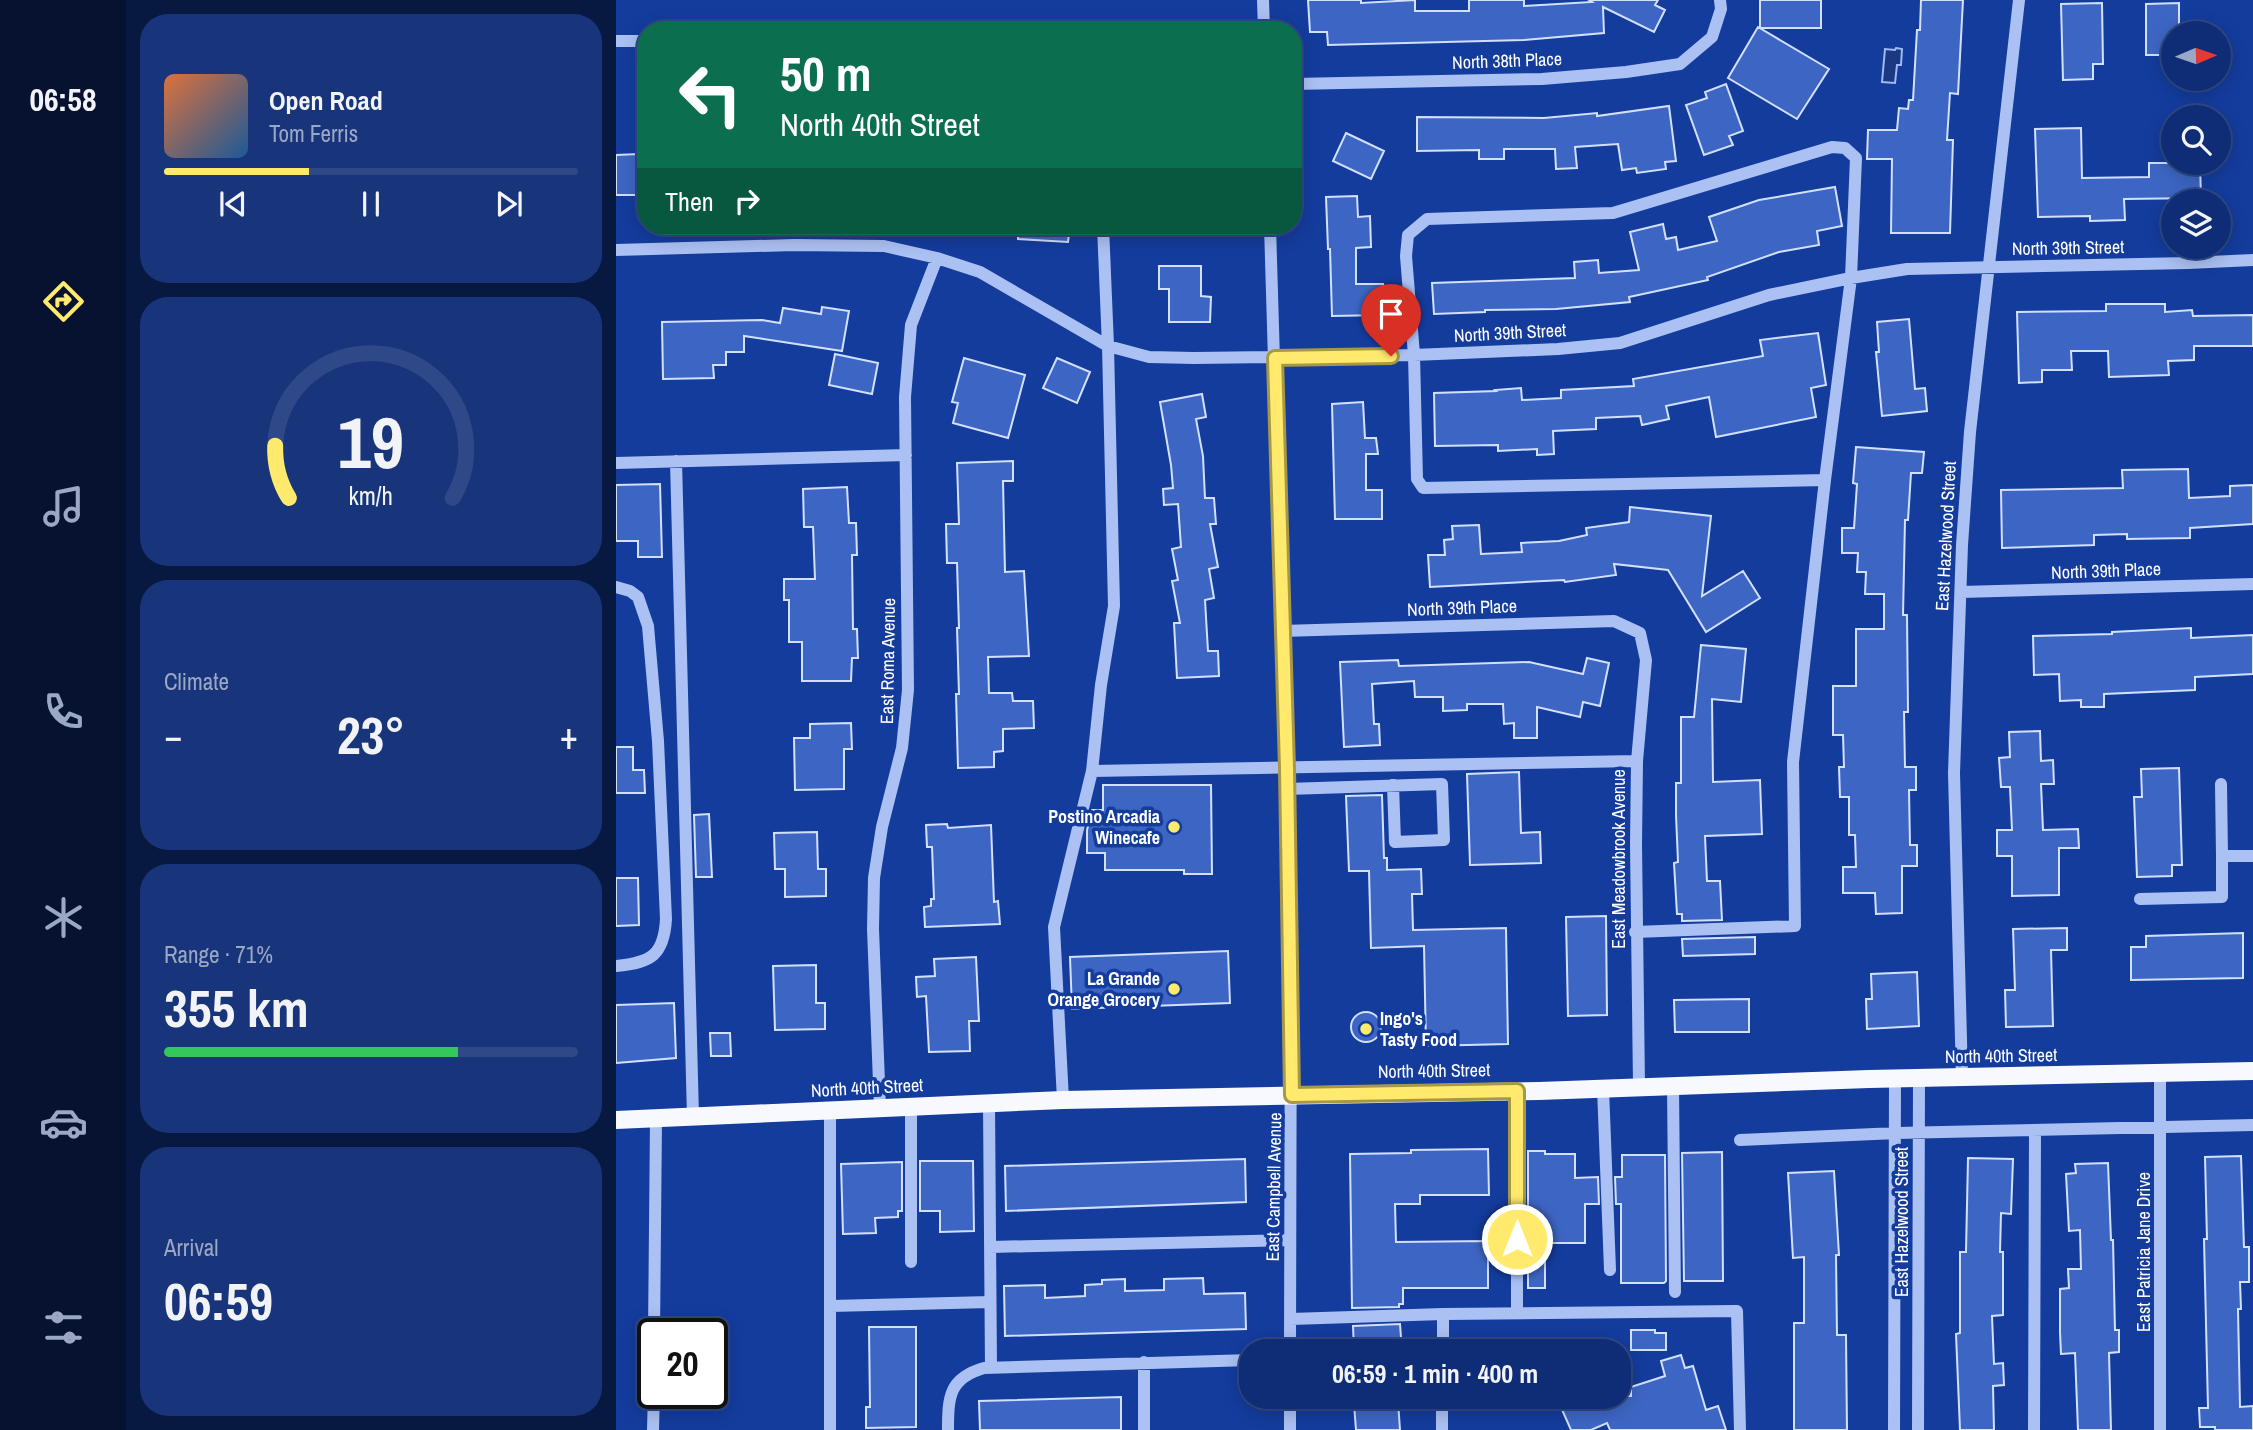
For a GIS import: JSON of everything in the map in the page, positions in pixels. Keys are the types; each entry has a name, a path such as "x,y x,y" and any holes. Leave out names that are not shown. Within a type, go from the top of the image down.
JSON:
{"main road":[{"name":"North 40th Street","path":"616,1121 1063,1100 2253,1072"}],"street":[{"path":"1263,0 1264,21"},
{"name":"North 38th Place","path":"1302,84 1542,79 1626,72 1680,64 1712,37 1721,9 1720,0"},
{"name":"East Hazelwood Street","path":"1962,1078 1954,774 1962,545 1970,432 2019,0"},
{"path":"616,41 637,41"},
{"path":"1635,932 1795,926 1793,762 1825,480 1852,278 1856,158 1845,148 1832,146 1613,214 1427,219 1408,234 1406,256 1414,355 1418,479 1423,488 1825,480"},
{"path":"1063,1100 1055,927 1092,771 1101,685 1114,606 1103,235"},
{"name":"East Campbell Avenue","path":"1270,235 1287,768 1292,1095 1290,1339"},
{"name":"North 39th Street","path":"616,250 794,245 884,246 937,258 980,272 1108,346 1149,357 1275,358 1558,349 1620,343 1769,295 1907,270 2253,260"},
{"name":"East Roma Avenue","path":"880,1108 873,929 874,878 882,827 902,748 908,690 905,397 911,324 937,258"},
{"path":"616,463 906,455"},
{"path":"676,461 693,1117"},
{"name":"North 39th Place","path":"1961,592 2253,584"},
{"path":"616,587 630,590 638,597 648,626 658,741 666,919 666,935 657,952 646,961 616,966"},
{"name":"North 39th Place","path":"1282,631 1615,621 1640,632"},
{"name":"East Meadowbrook Avenue","path":"1639,1086 1635,932 1637,761 1646,660 1640,632"},
{"path":"1092,771 1637,761"},
{"path":"1287,789 1442,784 1444,840 1395,842 1393,786"},
{"path":"2140,899 2222,897 2221,784"},
{"path":"2222,856 2253,856"},
{"name":"East Patricia Jane Drive","path":"2160,1074 2160,1430"},
{"name":"East Hazelwood Street","path":"1894,1430 1897,1133 1895,1079"},
{"name":"East Hazelwood Street","path":"1919,1079 1919,1430"},
{"path":"1673,1085 1675,1292"},
{"path":"1603,1088 1610,1270"},
{"path":"1517,1091 1517,1313"},
{"path":"989,1103 991,1368"},
{"path":"911,1107 911,1262"},
{"path":"830,1110 830,1430"},
{"path":"654,1318 656,1119"},
{"path":"1740,1140 1897,1133 2253,1125"},
{"path":"2034,1430 2035,1130"},
{"path":"991,1247 1290,1240"},
{"path":"831,1306 990,1302"},
{"path":"1291,1319 1443,1314 1737,1311 1740,1430"},
{"path":"1443,1314 1443,1339"},
{"path":"948,1430 952,1390 968,1373 991,1368 1239,1360"},
{"path":"1143,1362 1144,1430"},
{"path":"1895,1367 1920,1367"},
{"path":"653,1430 654,1409"},
{"path":"1290,1409 1290,1430"},
{"path":"1442,1409 1442,1430"}],"water":[{"path":"1885,49 1902,49 1901,65 1897,65 1895,83 1882,82"}],"building":[{"path":"1308,0 1361,0 1361,3 1415,0 1415,11 1469,11 1469,0 1524,0 1524,6 1592,2 1589,0 1658,0 1655,5 1665,10 1654,32 1603,7 1604,33 1524,40 1328,45 1327,32 1310,32"},
{"path":"1760,0 1821,0 1821,28 1760,28"},
{"path":"1921,0 1963,0 1958,94 1950,93 1947,140 1953,140 1950,233 1891,233 1892,159 1867,159 1868,130 1897,130 1899,108 1908,109 1909,100 1913,100"},
{"path":"2102,3 2103,64 2093,64 2093,79 2063,80 2061,4"},
{"path":"2179,3 2179,21 2161,21 2161,55 2146,55 2146,4"},
{"path":"1758,27 1829,69 1797,119 1728,78"},
{"path":"1726,84 1743,131 1729,136 1733,145 1704,155 1686,105 1707,98 1705,92"},
{"path":"1669,106 1676,161 1665,162 1666,169 1637,173 1636,168 1622,170 1618,144 1575,147 1577,168 1556,169 1555,149 1504,149 1504,159 1479,159 1479,150 1417,151 1417,117 1544,118 1597,113 1597,116"},
{"path":"2081,128 2082,178 2149,177 2149,163 2161,163 2161,175 2200,175 2201,189 2161,189 2161,199 2124,199 2125,220 2090,221 2090,216 2038,217 2035,129"},
{"path":"1346,133 1384,151 1371,179 1333,161"},
{"path":"637,154 637,195 616,195 616,155"},
{"path":"1835,187 1842,226 1817,231 1819,245 1779,252 1707,277 1708,280 1629,297 1630,302 1556,309 1434,314 1432,283 1575,278 1574,262 1598,260 1599,273 1639,270 1630,232 1663,224 1666,239 1676,237 1678,250 1717,241 1709,217 1759,200"},
{"path":"1357,196 1358,217 1370,216 1371,247 1356,248 1356,284 1383,284 1383,315 1332,316 1326,197"},
{"path":"1018,235 1069,235 1068,242 1018,239"},
{"path":"1159,266 1201,266 1201,296 1211,297 1210,322 1169,322 1169,289 1159,289"},
{"path":"2106,304 2165,304 2165,312 2192,310 2193,316 2253,315 2253,346 2194,346 2194,360 2168,361 2169,375 2109,377 2108,351 2071,351 2072,370 2042,370 2042,382 2019,383 2017,312 2106,311"},
{"path":"822,307 849,311 842,351 744,336 744,352 726,352 726,365 713,365 714,378 663,379 662,322 762,320 780,323 783,308 821,314"},
{"path":"1909,319 1915,389 1925,388 1927,411 1882,416 1876,352 1879,352 1877,322"},
{"path":"1818,333 1826,385 1811,388 1816,417 1716,437 1709,397 1666,406 1669,419 1642,425 1640,416 1596,418 1596,429 1553,431 1554,454 1537,455 1537,449 1498,451 1498,445 1435,446 1434,393 1521,388 1522,400 1561,398 1561,390 1634,386 1633,379 1763,356 1760,340"},
{"path":"835,354 878,363 872,394 829,385"},
{"path":"964,358 1025,375 1008,438 953,423 958,403 952,402"},
{"path":"1057,358 1090,372 1077,403 1043,388"},
{"path":"1202,394 1206,417 1196,419 1203,456 1205,498 1214,498 1216,524 1210,524 1218,567 1209,569 1214,598 1205,600 1208,651 1218,651 1219,676 1177,678 1174,623 1180,623 1172,581 1178,580 1172,549 1181,547 1178,504 1164,505 1163,489 1173,488 1160,402"},
{"path":"1363,402 1365,438 1376,438 1378,454 1366,454 1366,490 1382,490 1382,519 1335,519 1332,404"},
{"path":"1856,447 1924,452 1922,473 1911,473 1908,520 1905,520 1903,615 1907,615 1908,712 1904,712 1905,767 1916,767 1916,790 1909,790 1910,845 1917,845 1917,866 1902,866 1902,913 1876,914 1875,893 1843,893 1843,867 1856,867 1855,835 1849,835 1849,797 1840,797 1839,767 1844,767 1843,735 1833,735 1833,686 1856,686 1856,629 1884,629 1884,594 1865,594 1866,572 1857,572 1858,553 1842,553 1842,528 1854,528 1857,484 1853,483"},
{"path":"1013,461 1013,481 1003,481 1005,572 1024,571 1029,656 988,657 989,693 1012,693 1013,701 1033,701 1034,728 1003,729 1003,751 994,752 994,767 958,768 957,563 947,563 946,524 959,524 957,463"},
{"path":"2188,469 2189,498 2230,496 2230,486 2253,485 2253,524 2190,528 2190,538 2127,539 2127,534 2094,535 2094,545 2002,548 2001,490 2123,488 2122,470"},
{"path":"660,484 662,557 638,557 638,541 616,541 616,485"},
{"path":"847,487 849,523 856,523 857,555 852,555 853,629 857,629 858,658 852,658 851,681 802,681 802,642 789,642 789,600 784,600 784,579 815,579 813,527 804,527 803,489"},
{"path":"1630,507 1711,516 1702,596 1743,571 1760,598 1706,632 1668,570 1614,564 1616,575 1565,582 1430,587 1428,555 1445,555 1444,540 1453,539 1452,526 1479,525 1481,554 1522,552 1521,543 1559,541 1587,535 1586,528 1629,522"},
{"path":"2191,628 2191,638 2253,635 2253,674 2195,677 2195,690 2104,694 2104,707 2081,707 2081,700 2060,701 2059,674 2034,675 2033,636"},
{"path":"1701,645 1746,649 1741,702 1712,699 1713,782 1760,780 1762,834 1705,836 1707,881 1720,881 1722,920 1682,921 1682,914 1677,914 1674,863 1678,862 1676,783 1681,783 1681,717 1694,717"},
{"path":"1587,658 1609,663 1600,706 1583,702 1580,717 1537,707 1537,738 1514,738 1514,723 1504,724 1503,704 1467,704 1467,710 1443,711 1443,697 1415,697 1414,681 1372,684 1374,724 1379,724 1380,745 1344,747 1340,662 1398,660 1399,666 1529,662 1583,674"},
{"path":"851,723 852,749 844,749 844,789 795,790 794,738 810,738 810,724"},
{"path":"2040,731 2041,761 2053,760 2054,784 2041,784 2043,830 2078,829 2079,848 2059,848 2059,895 2012,896 2012,856 1997,856 1997,830 2012,830 2010,787 2001,787 1999,758 2010,757 2009,732"},
{"path":"616,747 633,747 633,770 644,770 645,793 616,793"},
{"path":"2179,768 2182,865 2172,865 2172,876 2137,877 2134,797 2142,797 2141,769"},
{"path":"1519,772 1521,833 1540,832 1541,863 1470,865 1467,774"},
{"path":"1103,785 1211,785 1212,874 1184,874 1184,870 1105,870 1105,853 1087,853 1087,830 1092,810 1103,810"},
{"path":"1382,795 1384,858 1387,858 1387,870 1421,869 1422,894 1412,894 1413,930 1506,928 1508,1044 1426,1046 1424,946 1371,948 1369,871 1349,871 1346,796"},
{"path":"709,814 712,877 696,877 694,815"},
{"path":"947,824 948,828 991,825 994,902 998,901 1000,924 925,927 924,907 931,906 931,899 934,899 932,847 927,847 926,825"},
{"path":"817,832 818,869 826,869 826,896 785,897 785,869 775,869 774,833"},
{"path":"616,878 638,878 639,925 616,926"},
{"path":"1606,916 1607,1015 1568,1016 1566,917"},
{"path":"2067,928 2067,950 2051,950 2053,1026 2006,1027 2005,990 2015,990 2013,929"},
{"path":"2243,933 2243,978 2131,980 2131,947 2146,947 2146,936"},
{"path":"1755,937 1755,954 1683,956 1682,939"},
{"path":"1228,951 1230,1003 1072,1009 1070,957"},
{"path":"976,957 979,1021 969,1021 970,1051 929,1052 926,996 917,997 916,977 935,976 934,959"},
{"path":"816,965 816,1003 825,1003 825,1029 775,1030 773,966"},
{"path":"1917,972 1919,1026 1867,1029 1866,999 1872,999 1871,974"},
{"path":"1749,999 1749,1032 1675,1032 1674,1000"},
{"path":"674,1003 676,1058 616,1063 616,1005"},
{"name":"Ingo's Tasty Food","path":"1366,1012 1372,1013 1380,1021 1380,1033 1372,1041 1366,1042 1360,1041 1352,1033 1351,1027 1352,1021 1360,1013"},
{"path":"710,1033 730,1033 731,1056 711,1056"},
{"path":"1488,1149 1489,1195 1420,1195 1420,1204 1395,1204 1396,1242 1488,1241 1488,1288 1403,1288 1403,1304 1399,1304 1399,1307 1352,1308 1350,1154"},
{"path":"1528,1151 1575,1154 1575,1178 1598,1177 1599,1204 1585,1204 1585,1243 1545,1243 1545,1288 1528,1288"},
{"path":"1722,1152 1723,1281 1684,1281 1682,1153"},
{"path":"1622,1155 1665,1155 1664,1283 1621,1283 1621,1204 1616,1204 1615,1177 1622,1177"},
{"path":"2241,1156 2244,1247 2249,1247 2249,1282 2240,1282 2241,1309 2238,1309 2240,1407 2253,1406 2253,1430 2215,1430 2215,1427 2200,1427 2199,1408 2208,1408 2205,1157"},
{"path":"1968,1158 2013,1159 2011,1214 2001,1213 2003,1315 1992,1316 1994,1364 2003,1363 2004,1385 1993,1386 1994,1430 1960,1430 1956,1334 1960,1333 1960,1252 1966,1252"},
{"path":"1245,1159 1246,1202 1006,1211 1005,1166"},
{"path":"920,1161 973,1161 974,1231 940,1232 940,1211 920,1211"},
{"path":"902,1162 902,1211 898,1211 898,1217 875,1218 876,1233 843,1234 841,1164"},
{"path":"2108,1163 2115,1330 2119,1330 2119,1352 2109,1353 2111,1430 2078,1430 2075,1353 2061,1354 2060,1289 2069,1288 2068,1269 2081,1269 2080,1230 2069,1231 2066,1174 2076,1173 2075,1164"},
{"path":"1834,1171 1839,1255 1836,1255 1837,1335 1846,1335 1847,1430 1794,1430 1794,1323 1804,1323 1804,1257 1793,1258 1788,1173"},
{"path":"1203,1278 1204,1294 1245,1293 1246,1329 1005,1336 1004,1286 1045,1285 1045,1298 1085,1296 1085,1285 1102,1284 1102,1280 1125,1279 1125,1291 1164,1290 1164,1279"},
{"path":"1400,1324 1401,1339 1354,1339 1353,1326"},
{"path":"869,1327 916,1327 916,1427 866,1428 866,1407 870,1407"},
{"path":"1631,1330 1666,1333 1666,1350 1631,1350"},
{"path":"1681,1355 1685,1368 1693,1366 1706,1410 1718,1406 1726,1430 1610,1430 1607,1423 1591,1430 1571,1430 1562,1409 1631,1409 1631,1387 1665,1376 1661,1361"},
{"path":"1121,1397 1121,1430 980,1430 979,1401"},
{"path":"1354,1409 1399,1409 1400,1430 1356,1430"}],"place":[{"name":"Postino Arcadia Winecafe","path":"1174,827"},
{"name":"La Grande Orange Grocery","path":"1174,989"},
{"name":"Ingo's Tasty Food","path":"1366,1029"}],"route":[{"path":"1391,356 1275,358 1291,931 1292,1095 1517,1091 1517,1239"}]}
